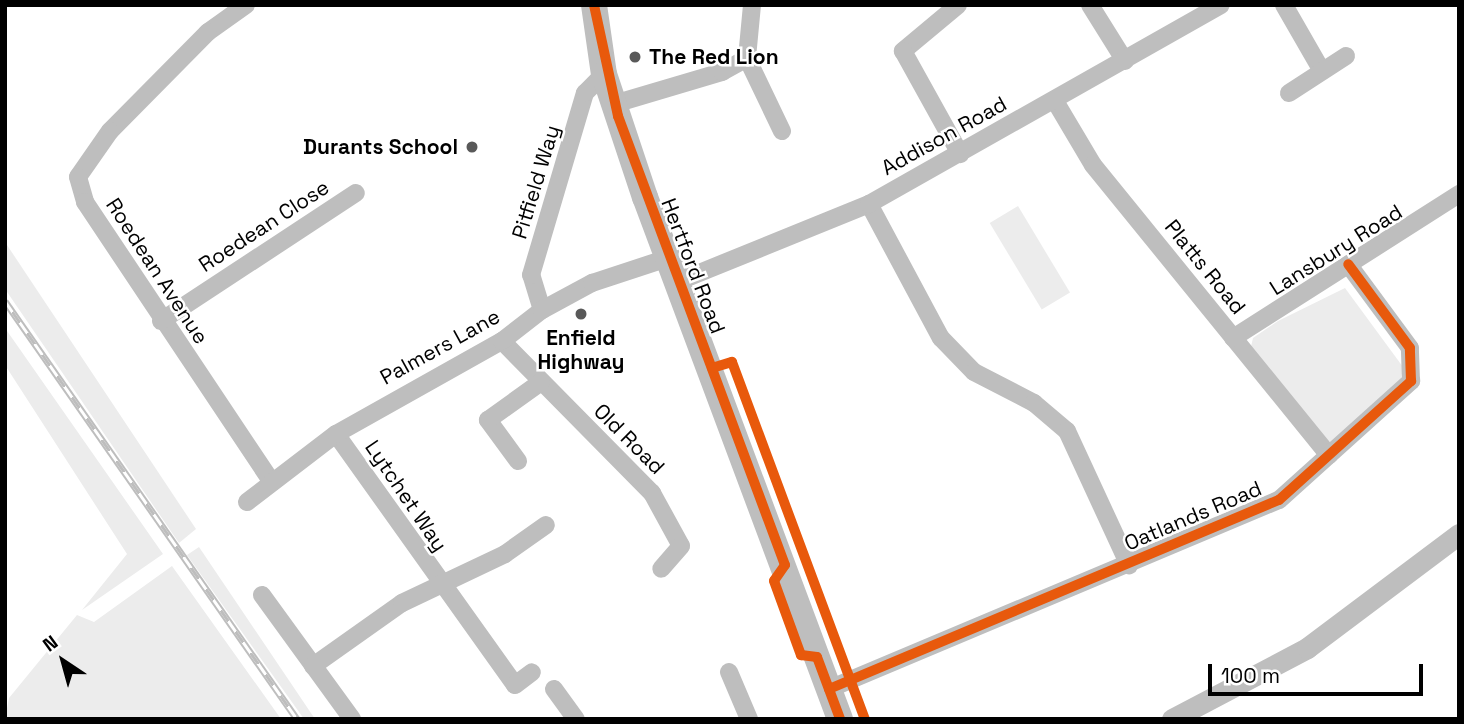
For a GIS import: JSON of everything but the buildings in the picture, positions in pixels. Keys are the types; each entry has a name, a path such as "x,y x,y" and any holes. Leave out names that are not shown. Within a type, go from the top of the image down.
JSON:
{"main road":[{"name":"Hertford Road","path":"594,5 604,74 614,104 840,719"}],"street":[{"name":"Roedean Avenue","path":"246,5 208,32 110,131 78,177 85,202 160,321 271,482"},
{"path":"752,5 747,58 782,131"},
{"path":"958,5 903,51 960,154"},
{"path":"1090,5 1125,61"},
{"name":"Addison Road","path":"673,270 869,204 1221,5"},
{"path":"1284,5 1322,71"},
{"path":"1289,93 1346,57"},
{"path":"614,104 722,72 747,58"},
{"name":"Pitfield Way","path":"542,310 531,275 585,93 604,74"},
{"name":"Platts Road","path":"1055,101 1093,165 1329,455"},
{"name":"Roedean Close","path":"160,321 356,193"},
{"name":"Lansbury Road","path":"1233,338 1459,194"},
{"path":"869,204 940,338 974,372 1034,403 1067,431 1129,565"},
{"name":"Oatlands Road","path":"829,689 1262,509 1329,455 1411,381 1415,365 1410,348 1348,264"},
{"name":"Palmers Lane","path":"247,502 336,434 502,341 542,310 592,283 673,270"},
{"name":"Old Road","path":"502,341 652,494 681,546 661,569"},
{"path":"518,461 488,420 541,382"},
{"name":"Lytchet Way","path":"336,434 438,584 515,685 532,673"},
{"name":"Lytchet Way","path":"313,666 438,584 505,554 546,525"},
{"path":"1172,719 1307,648 1459,534"},
{"path":"262,594 352,719"},
{"path":"729,672 750,719"},
{"path":"554,689 576,719"}],"shaded area":[{"path":"1018,206 1070,293 1042,310 990,223"},
{"path":"5,242 196,529 179,543 5,289"},
{"path":"1345,288 1403,367 1401,380 1335,444 1326,444 1250,351 1253,338 1278,321"},
{"path":"5,328 163,554 82,610 127,554 5,365"},
{"path":"199,547 315,719 304,719 187,555"},
{"path":"172,566 281,719 5,719 9,698 77,615 94,622"}],"railway":[{"path":"5,301 297,719"}],"cycle path":[{"path":"594,5 618,116 785,565 774,581 801,655 817,657 840,719"},
{"path":"829,689 1279,500 1411,381 1410,348 1348,264"},
{"path":"712,368 732,362 865,719"}],"place":[{"name":"The Red Lion","path":"635,57"},
{"name":"Durants School","path":"472,147"},
{"name":"Enfield Highway","path":"581,314"}]}
